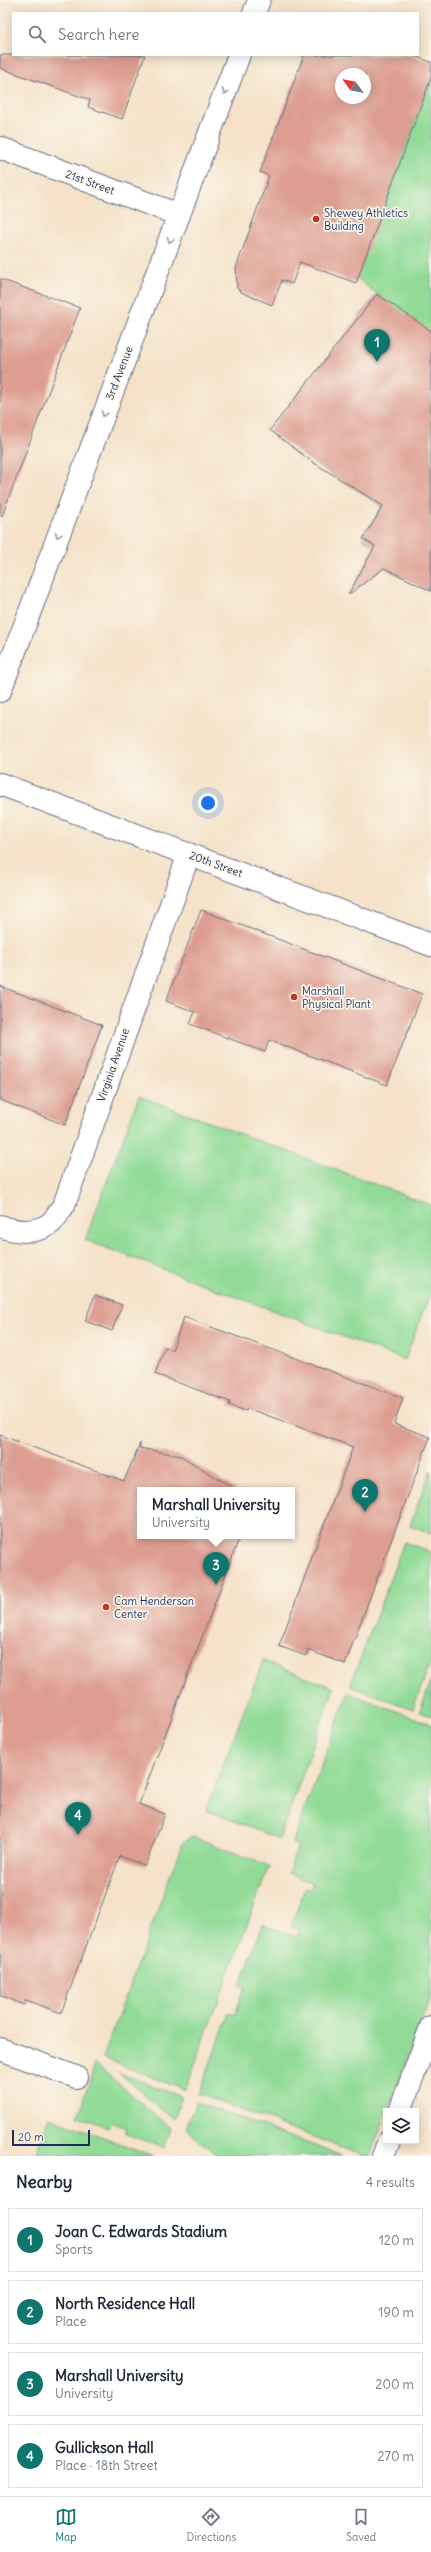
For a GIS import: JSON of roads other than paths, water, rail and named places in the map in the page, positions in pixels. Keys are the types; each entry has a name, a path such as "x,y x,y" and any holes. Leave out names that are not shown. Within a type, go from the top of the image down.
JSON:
{"main road":[{"path":"254,12 259,0"},
{"name":"3rd Avenue","path":"0,691 239,56"},
{"name":"21st Street","path":"0,148 179,215"},
{"name":"20th Street","path":"0,784 431,945"},
{"name":"Virginia Avenue","path":"0,1226 24,1231 39,1229 52,1222 64,1204 189,854"},
{"path":"401,2108 431,2027"},
{"path":"0,2049 76,2078"},
{"path":"383,2156 387,2144"}],"place":[{"name":"Shewey Athletics Building","path":"316,219"},
{"name":"Joan C. Edwards Stadium","path":"377,362"},
{"name":"Marshall Physical Plant","path":"294,997"},
{"name":"North Residence Hall","path":"365,1512"},
{"name":"Marshall University","path":"216,1585"},
{"name":"Cam Henderson Center","path":"106,1607"},
{"name":"Gullickson Hall","path":"78,1835"}]}
